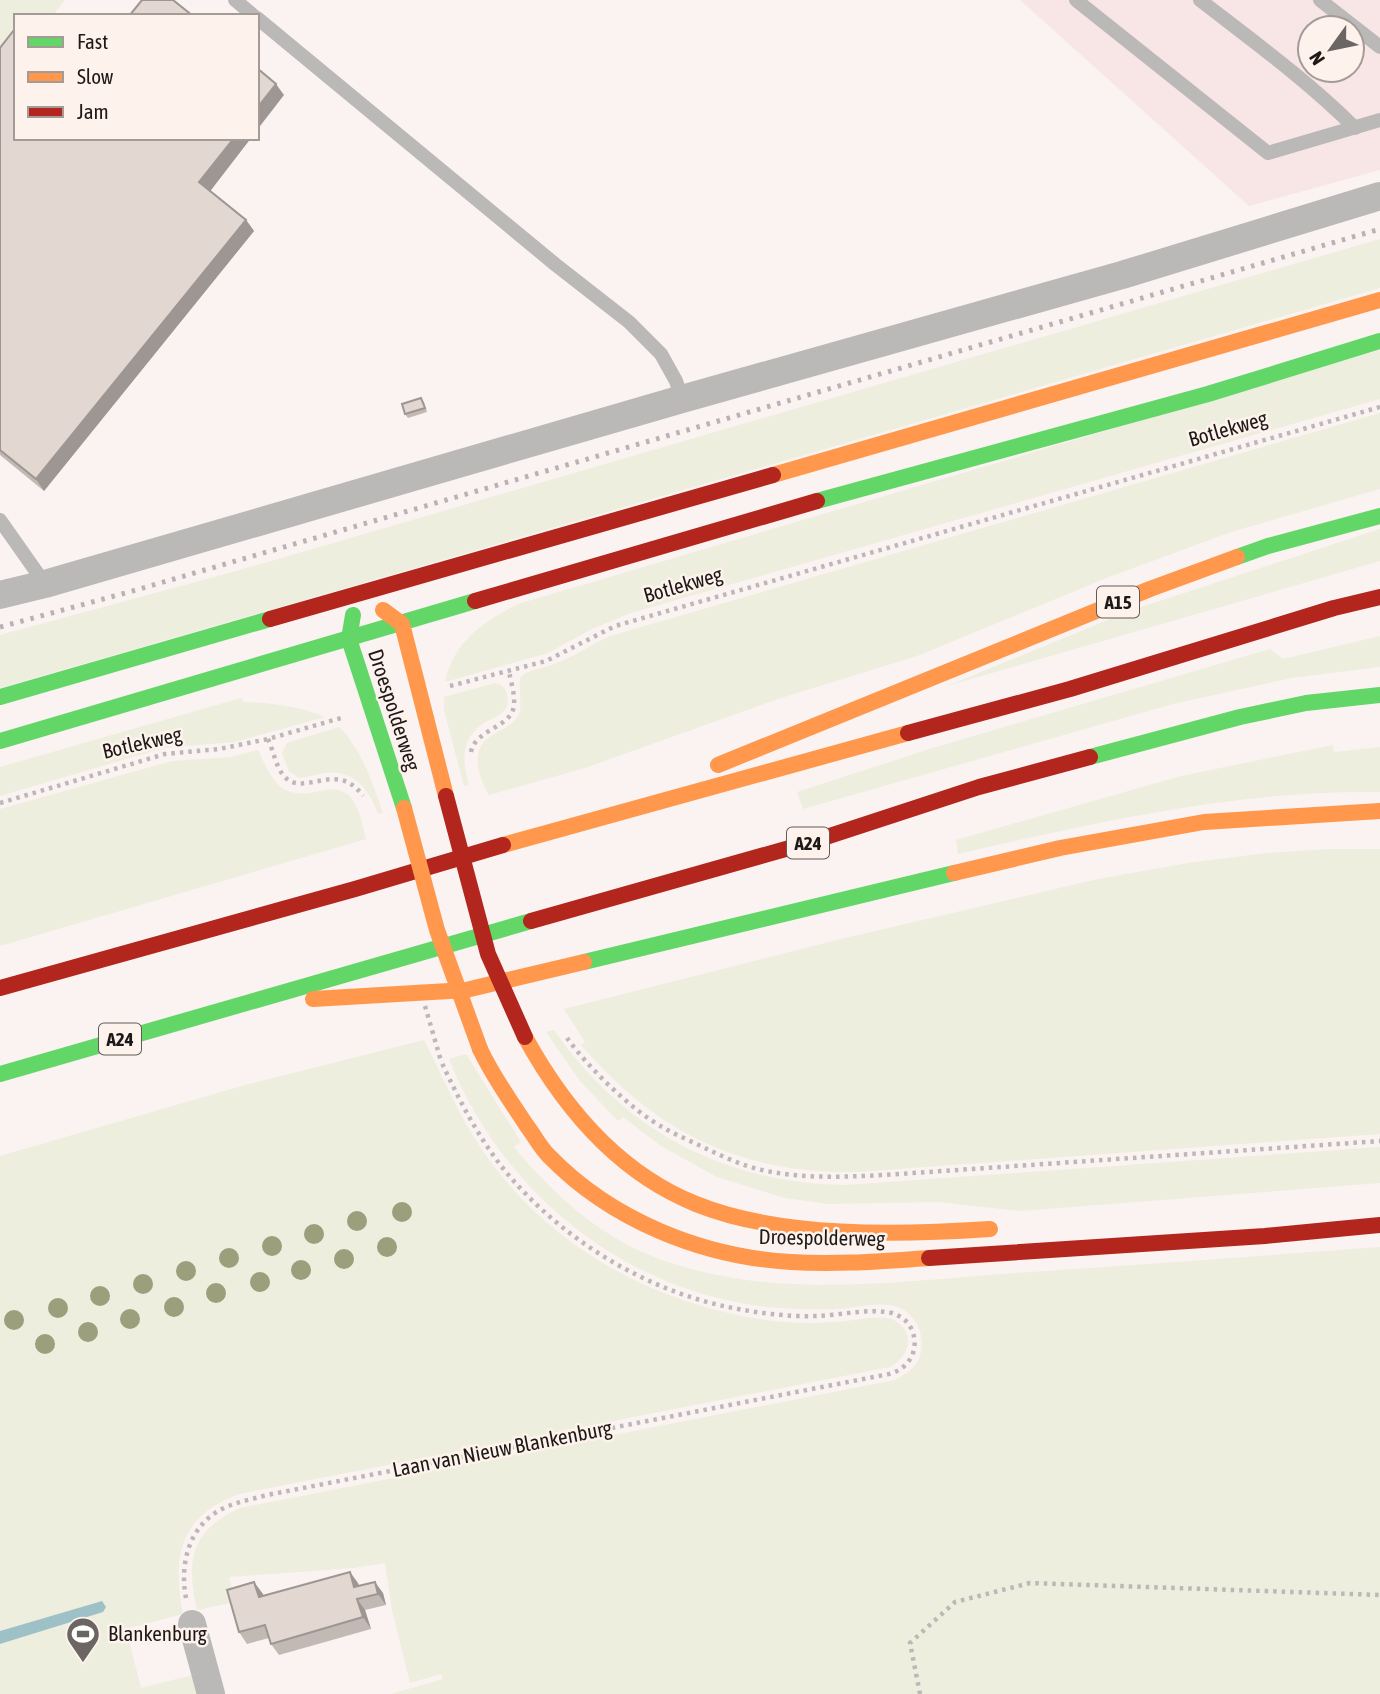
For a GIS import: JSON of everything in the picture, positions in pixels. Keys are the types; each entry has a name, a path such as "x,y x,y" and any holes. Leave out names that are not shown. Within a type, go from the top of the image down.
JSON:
{"main road":[{"path":"0,697 713,491 762,480 1380,300"},
{"name":"Botlekweg","path":"0,741 783,510 1208,394 1380,341"},
{"name":"A15","path":"570,825 1150,589 1268,546 1380,516"},
{"name":"Droespolderweg","path":"1004,1228 834,1232 745,1219 698,1205 652,1180 613,1152 582,1122 544,1074 488,954 402,624 358,593 349,639 404,808 437,930 480,1049 493,1076 547,1154 586,1189 633,1219 675,1238 743,1256 791,1262 882,1261 1265,1236 1380,1225"},
{"path":"0,988 570,825 1070,689 1334,608 1380,597"},
{"name":"A24","path":"0,1074 814,841 1036,771 1240,717 1306,703 1380,695"},
{"name":"A24","path":"239,1004 466,990 1060,848 1204,822 1380,811"}],"street":[{"path":"0,595 1122,275 1380,195"},
{"path":"192,1624 211,1694"}],"lane":[{"path":"236,0 252,14"},
{"path":"1076,0 1268,153 1380,120"},
{"path":"1200,0 1276,58 1355,128"},
{"path":"1320,0 1380,47"},
{"path":"259,19 556,265 629,321 661,355 676,381 682,399"},
{"path":"0,520 45,584"}],"path":[{"name":"Botlekweg","path":"421,694 545,661 615,626 1380,407"},
{"path":"470,762 472,747 477,739 513,711 515,703 509,672"},
{"name":"Botlekweg","path":"0,803 165,754 219,749 268,739 372,709"},
{"path":"268,739 282,774 290,782 300,785 338,779 358,790 366,801"},
{"path":"566,1037 581,1058 609,1085 662,1127 720,1155 760,1170 795,1176 832,1178 884,1175 1380,1141"},
{"name":"Laan van Nieuw Blankenburg","path":"192,1624 184,1587 187,1550 200,1528 212,1515 224,1508 279,1493 897,1372 911,1360 915,1337 910,1325 900,1316 881,1312"},
{"path":"920,1694 910,1643 955,1602 1030,1583 1380,1595"}],"shaded area":[{"path":"1020,0 1380,0 1380,170 1249,206"}],"green space":[{"path":"0,0 65,0 54,14 14,14 14,63 0,80"},
{"path":"1380,239 1380,288 0,688 0,635 240,570"},
{"path":"1380,350 1380,399 631,613 592,629 548,653 445,682 455,655 472,634 518,604"},
{"path":"1380,413 1380,489 1231,532 1109,577 917,656 781,698 585,768 489,795 481,779 478,754 481,746 517,718 520,710 521,677 567,659 610,636"},
{"path":"1380,529 1380,561 947,686 1132,610"},
{"path":"1380,636 1380,667 1291,678 1173,704 803,809 797,792 936,747 1270,649 1283,659"},
{"path":"495,683 502,686 506,692 507,707 476,729 467,743 464,759 469,785 464,786 444,710 444,697"},
{"path":"241,698 244,702 286,706 325,717 234,742 164,748 0,796 0,767"},
{"path":"339,727 360,756 383,813 378,814 360,783 345,774 326,773 299,778 289,771 282,753 287,743"},
{"path":"1333,745 1334,752 1380,747 1380,792 1273,796 1220,802 1115,820 958,854 956,840 1181,776"},
{"path":"258,750 274,780 287,791 307,793 334,790 347,794 357,809 366,839 0,946 0,809 172,761 231,757"},
{"path":"1330,849 1380,849 1380,1134 857,1172 815,1171 775,1165 738,1156 703,1142 670,1124 639,1102 581,1045 585,1042 564,1009 841,939 1098,879 1194,862"},
{"path":"554,1030 582,1066 612,1097 645,1123 680,1145 718,1162 801,1182 846,1185 1380,1147 1380,1183 1020,1211 937,1202 829,1204 785,1198 717,1177 661,1146 623,1117 618,1121 580,1081 546,1032"},
{"path":"424,1040 468,1127 501,1175 531,1208 564,1237 600,1261 679,1299 722,1312 799,1323 892,1319 905,1330 908,1343 903,1357 890,1367 239,1494 203,1514 184,1541 179,1574 183,1614 126,1629 141,1688 197,1674 203,1694 0,1694 0,1644 105,1610 102,1601 0,1631 0,1156 245,1085"},
{"path":"466,1054 521,1142 514,1147 566,1202 585,1218 627,1245 674,1264 716,1275 758,1281 843,1285 1380,1247 1380,1694 391,1694 443,1679 441,1674 410,1683 392,1610 385,1563 353,1568 229,1577 235,1602 197,1610 192,1577 196,1549 211,1527 240,1508 895,1380 909,1371 920,1356 920,1331 911,1316 897,1307 876,1305 838,1309 795,1309 716,1298 666,1281 618,1257 575,1228 536,1192 501,1152 472,1108 449,1059"}],"water":[{"path":"102,1601 106,1607 103,1612 0,1644 0,1631"}],"building":[{"path":"142,0 173,0 190,14 131,14"},
{"path":"14,30 14,140 232,140 199,182 246,220 36,479 0,450 0,48"},
{"path":"259,70 276,84 259,105"},
{"path":"421,398 425,408 405,414 402,404"},
{"path":"350,1572 354,1587 375,1582 378,1594 357,1599 363,1617 271,1644 265,1625 239,1632 227,1590 254,1582 259,1597"}],"railway":[{"path":"0,627 129,592 1380,229"}],"traffic: fast":[{"path":"817,501 1208,394 1380,341"},
{"path":"1237,557 1380,516"},
{"path":"0,741 475,601"},
{"path":"353,615 349,639 404,808"},
{"path":"0,697 270,619"},
{"path":"1090,757 1240,717 1306,703 1380,695"},
{"path":"584,962 954,873"},
{"path":"0,1074 531,921"}],"traffic: slow":[{"path":"773,475 1380,300"},
{"path":"718,765 1150,589 1237,557"},
{"path":"383,610 402,624 446,796"},
{"path":"503,845 908,733"},
{"path":"404,808 437,930 480,1049"},
{"path":"954,873 1060,848 1204,822 1380,811"},
{"path":"313,999 466,990 584,962"},
{"path":"525,1037 557,1089 596,1136 642,1175 696,1204 765,1223 841,1232 990,1229"},
{"path":"480,1049 502,1088 549,1156 600,1199 660,1231 692,1243 758,1259 843,1263 929,1258"}],"traffic: jam":[{"path":"270,619 773,475"},
{"path":"475,601 817,501"},
{"path":"908,733 1070,689 1334,608 1380,597"},
{"path":"531,921 814,841 979,787 1090,757"},
{"path":"446,796 488,954 525,1037"},
{"path":"0,988 503,845"},
{"path":"929,1258 1265,1236 1380,1225"}],"place":[{"name":"Blankenburg","path":"83,1664"}]}
